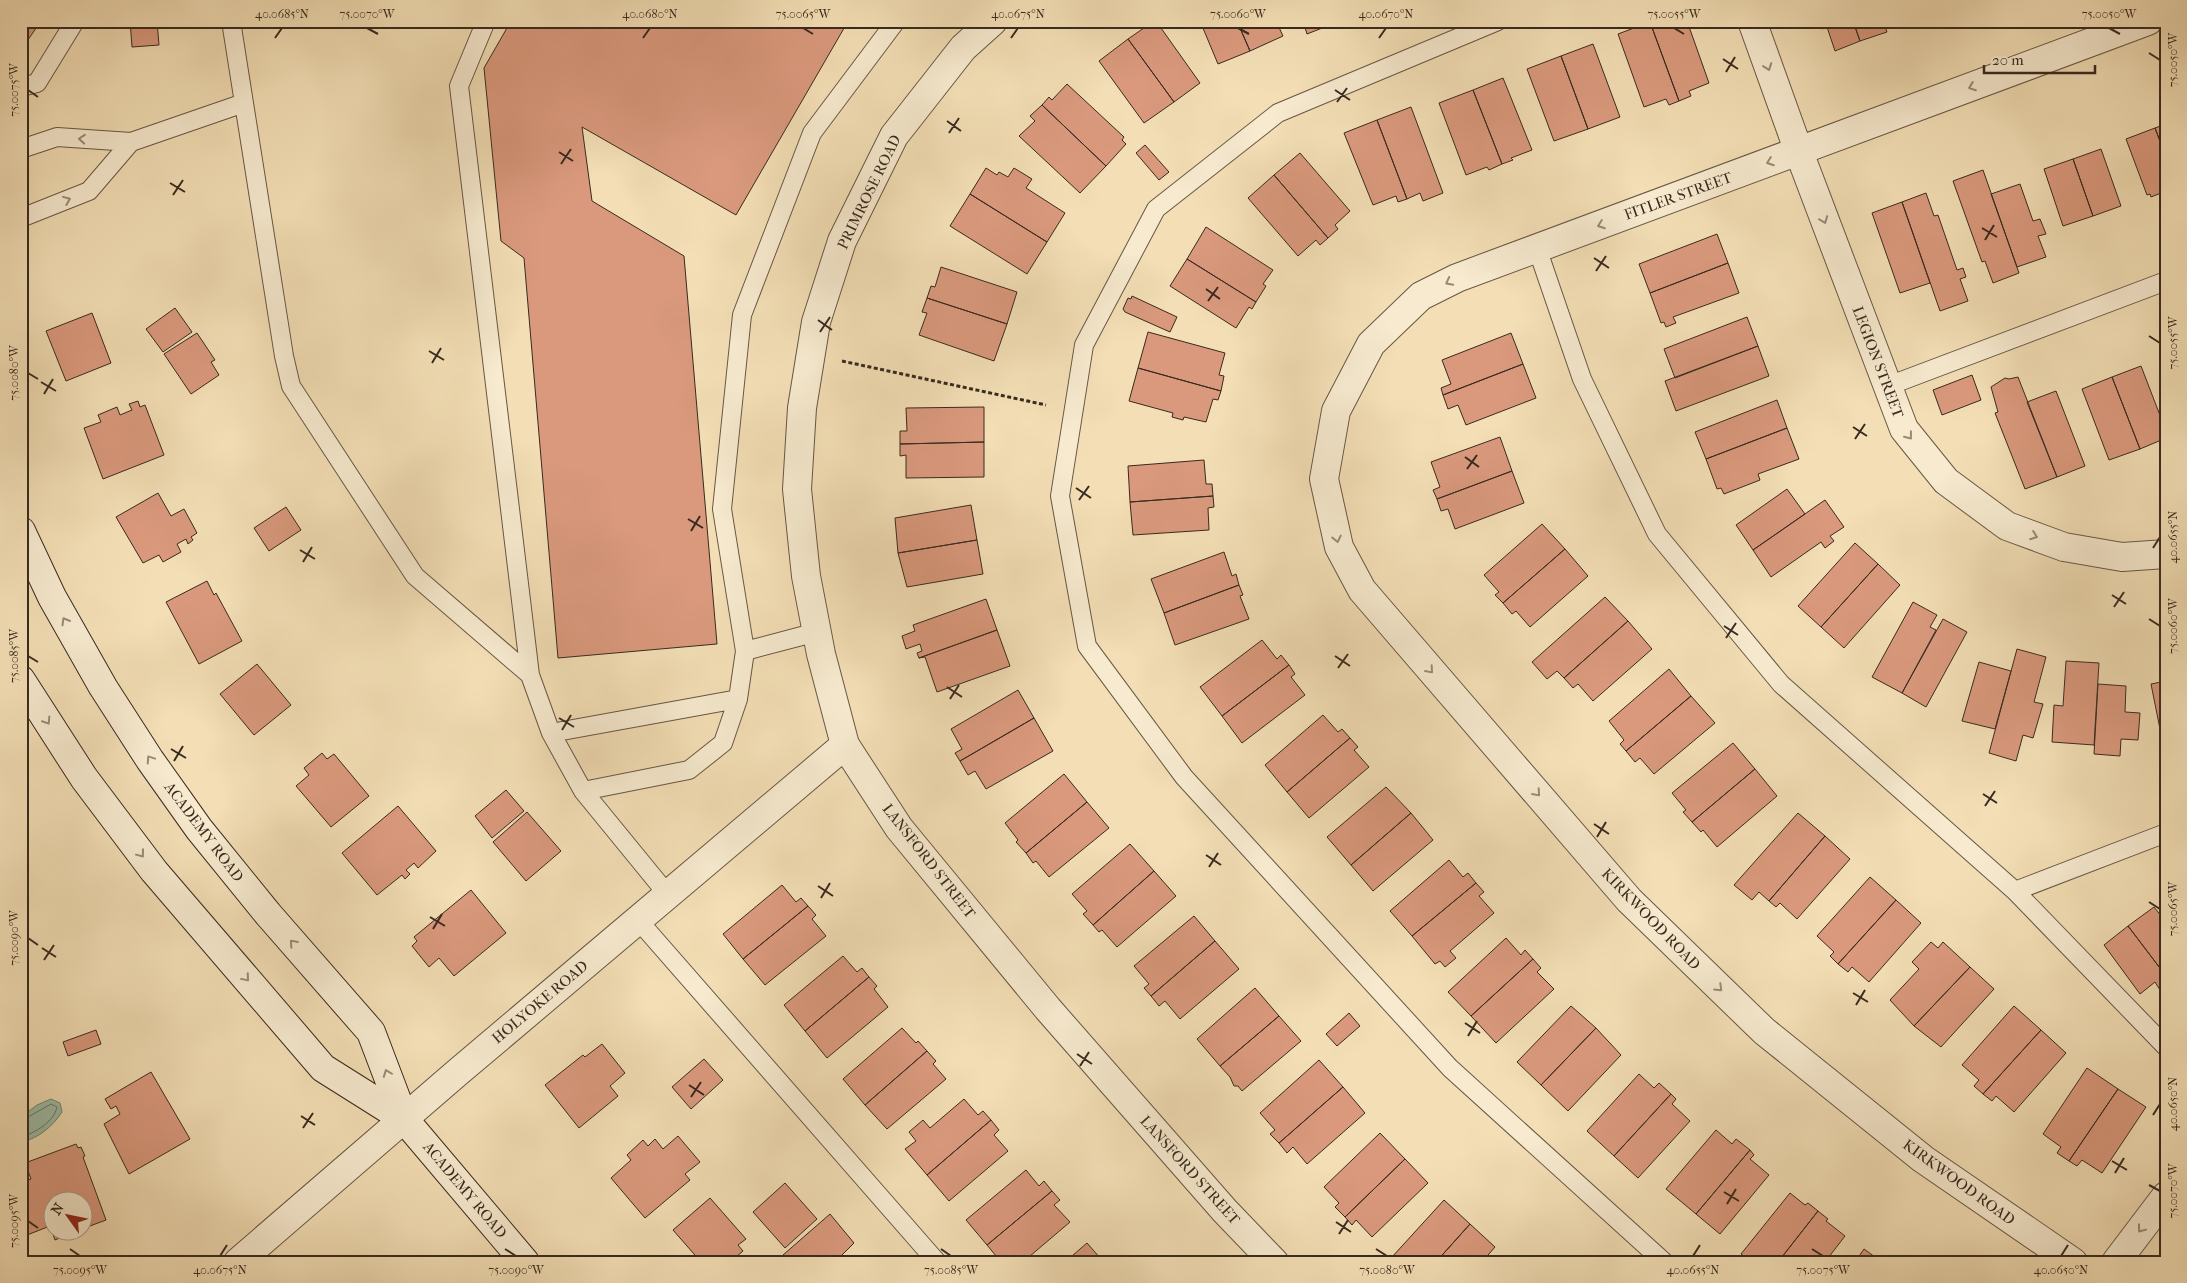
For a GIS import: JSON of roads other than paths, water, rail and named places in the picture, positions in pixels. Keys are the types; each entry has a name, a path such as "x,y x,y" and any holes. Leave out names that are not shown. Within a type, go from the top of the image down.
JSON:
{"street":[{"name":"PRIMROSE ROAD","path":"822,306 842,242 894,136 963,48 993,21"},
{"name":"LEGION STREET","path":"1752,21 1798,152 1904,429 1946,481 2007,526 2064,547 2122,557 2158,554"},
{"name":"FITLER STREET","path":"1327,491 1324,479 1336,411 1371,344 1421,296 1457,278 2148,21"},
{"name":"LANSFORD STREET","path":"822,306 802,408 797,489 806,576 817,632 845,745 899,828 1042,1002 1224,1210 1274,1262"},
{"name":"KIRKWOOD ROAD","path":"1327,491 1339,547 1362,590 1629,900 1764,1031 1923,1158 2073,1262"},
{"name":"ACADEMY ROAD","path":"21,531 52,597 103,687 150,760 199,829 268,914 371,1032 404,1119"},
{"name":"ACADEMY ROAD","path":"21,680 84,778 154,871 323,1068 404,1119 525,1262"},
{"name":"HOLYOKE ROAD","path":"238,1262 845,745"},
{"path":"2116,1262 2166,1196"}],"lane":[{"path":"21,87 37,84 75,21"},
{"path":"232,21 284,356 291,386 415,576 530,675"},
{"path":"486,21 459,86 530,675 552,733 583,791 668,895"},
{"path":"583,791 689,770 723,744 738,699 746,651 722,509 742,315 812,133 896,21"},
{"path":"1498,21 1278,113 1156,209 1084,344 1060,496 1087,646 1184,778 1450,1068 1664,1262"},
{"path":"21,149 57,137 131,142 244,103"},
{"path":"21,218 88,191 131,142"},
{"path":"1538,248 1582,379 1657,534 1781,684 2015,891 2166,1047"},
{"path":"1888,386 2166,281"},
{"path":"746,651 817,632"},
{"path":"552,733 738,699"},
{"path":"2015,891 2166,833"},
{"path":"638,920 937,1262"}],"water":[{"path":"51,1099 60,1103 62,1112 44,1131 33,1138 21,1142 21,1117 37,1105"}]}
